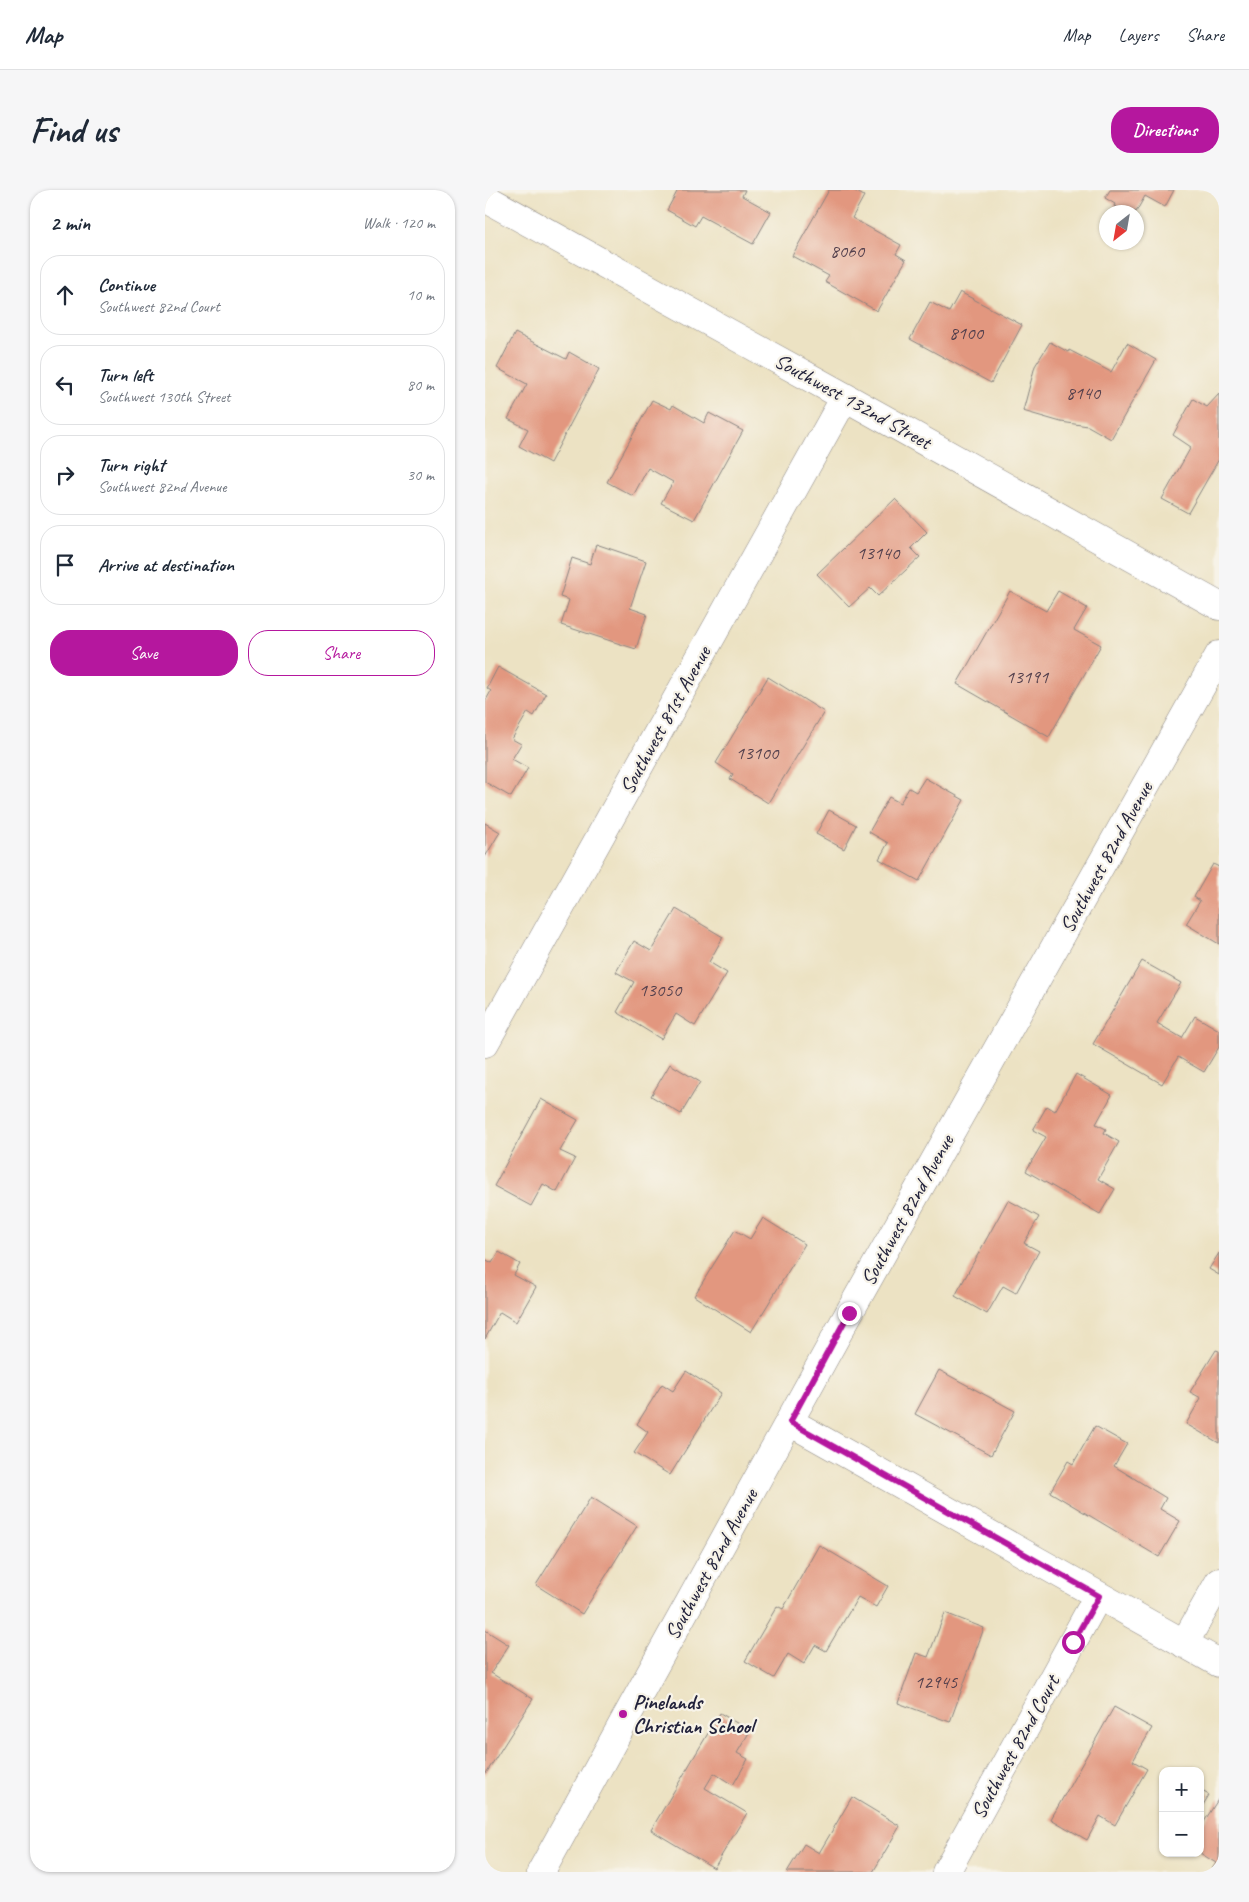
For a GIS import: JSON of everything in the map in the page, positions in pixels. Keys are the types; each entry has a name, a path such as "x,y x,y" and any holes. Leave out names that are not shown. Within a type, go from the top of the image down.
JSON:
{"street":[{"name":"Southwest 132nd Street","path":"485,198 845,396 1219,606"},
{"name":"Southwest 81st Avenue","path":"485,1043 845,396"},
{"name":"Southwest 82nd Avenue","path":"541,1872 849,1313 1219,655"},
{"path":"790,1422 1219,1663"},
{"path":"1184,1644 1219,1582"},
{"name":"Southwest 82nd Court","path":"946,1872 1099,1596"}],"building":[{"path":"678,190 745,190 742,196 771,212 753,244 701,216 695,226 667,210"},
{"path":"829,190 853,190 864,196 852,218 901,245 896,254 906,260 877,311 825,282 829,276 792,256"},
{"path":"1110,190 1174,190 1165,207 1145,196 1140,205 1114,205 1105,198"},
{"path":"960,292 1022,325 991,383 910,339 930,302 949,312"},
{"path":"515,333 566,359 569,352 599,369 550,463 519,446 528,429 508,419 527,384 497,368"},
{"path":"1050,342 1111,372 1127,343 1156,360 1111,439 1088,426 1061,422 1023,411 1035,366"},
{"path":"1219,394 1219,459 1188,513 1162,499 1191,447 1173,435 1193,399 1207,407"},
{"path":"652,400 671,409 673,405 704,423 709,413 743,431 694,520 661,503 673,482 648,468 633,496 607,482"},
{"path":"895,499 927,532 911,548 920,557 878,596 870,588 849,607 817,574"},
{"path":"596,544 646,561 630,608 647,614 636,649 561,625 569,600 560,597 572,558 590,564"},
{"path":"1010,591 1046,611 1058,591 1087,608 1074,630 1101,645 1049,737 957,684"},
{"path":"498,667 546,694 534,716 528,712 512,739 521,744 512,759 528,768 511,797 485,782 485,702 491,691 487,688"},
{"path":"768,677 824,712 768,803 730,779 733,774 716,763"},
{"path":"925,778 964,800 919,881 879,859 888,843 869,832 889,797 900,803 909,788 916,792"},
{"path":"829,810 856,825 844,849 816,834"},
{"path":"485,823 500,832 485,857"},
{"path":"1213,864 1219,867 1219,944 1186,924 1200,901 1194,897"},
{"path":"676,909 723,937 709,962 727,973 695,1026 676,1014 661,1039 617,1012 634,982 616,972 634,941 651,951"},
{"path":"1142,961 1181,983 1157,1023 1182,1038 1195,1016 1219,1030 1219,1047 1204,1072 1178,1057 1162,1084 1093,1044"},
{"path":"670,1064 700,1082 681,1114 651,1096"},
{"path":"1076,1074 1112,1095 1096,1124 1106,1129 1104,1133 1119,1142 1098,1179 1115,1189 1100,1214 1026,1171 1046,1137 1033,1130 1047,1106 1055,1111"},
{"path":"541,1099 578,1120 560,1151 575,1158 557,1192 543,1184 531,1206 494,1186"},
{"path":"1008,1200 1039,1217 1024,1243 1039,1251 1016,1293 1003,1286 987,1314 955,1296"},
{"path":"763,1218 805,1244 751,1332 694,1296 735,1230 750,1239"},
{"path":"499,1252 520,1264 514,1275 536,1287 516,1322 500,1312 485,1339 485,1259 492,1263"},
{"path":"1219,1253 1219,1275 1209,1269"},
{"path":"1216,1350 1219,1351 1219,1443 1186,1424 1201,1398 1190,1392"},
{"path":"939,1370 1015,1411 991,1455 915,1414"},
{"path":"686,1371 721,1393 670,1475 634,1453 648,1432 637,1424 662,1384 673,1391"},
{"path":"1095,1426 1127,1444 1114,1466 1166,1498 1160,1509 1180,1521 1159,1557 1050,1492 1068,1461 1073,1464"},
{"path":"591,1497 637,1526 582,1614 536,1585"},
{"path":"819,1545 888,1586 876,1607 858,1597 826,1651 815,1645 804,1664 788,1654 774,1678 745,1661 777,1606 783,1609"},
{"path":"945,1613 984,1628 950,1722 898,1703 916,1653 928,1657"},
{"path":"485,1630 509,1645 491,1673 533,1699 485,1775"},
{"path":"1114,1707 1152,1728 1133,1761 1147,1769 1115,1825 1100,1816 1087,1840 1051,1819"},
{"path":"720,1713 750,1731 737,1753 748,1759 733,1785 714,1773 705,1788 747,1813 714,1868 651,1830"},
{"path":"1204,1792 1209,1795 1204,1803"},
{"path":"852,1797 900,1826 873,1872 787,1872 804,1844 819,1853"},
{"path":"1219,1798 1219,1872 1210,1872 1216,1863 1204,1856 1204,1822"}],"place":[{"name":"Pinelands Christian School","path":"623,1714"}],"route":[{"path":"849,1313 790,1422 1099,1596 1073,1642"}]}
